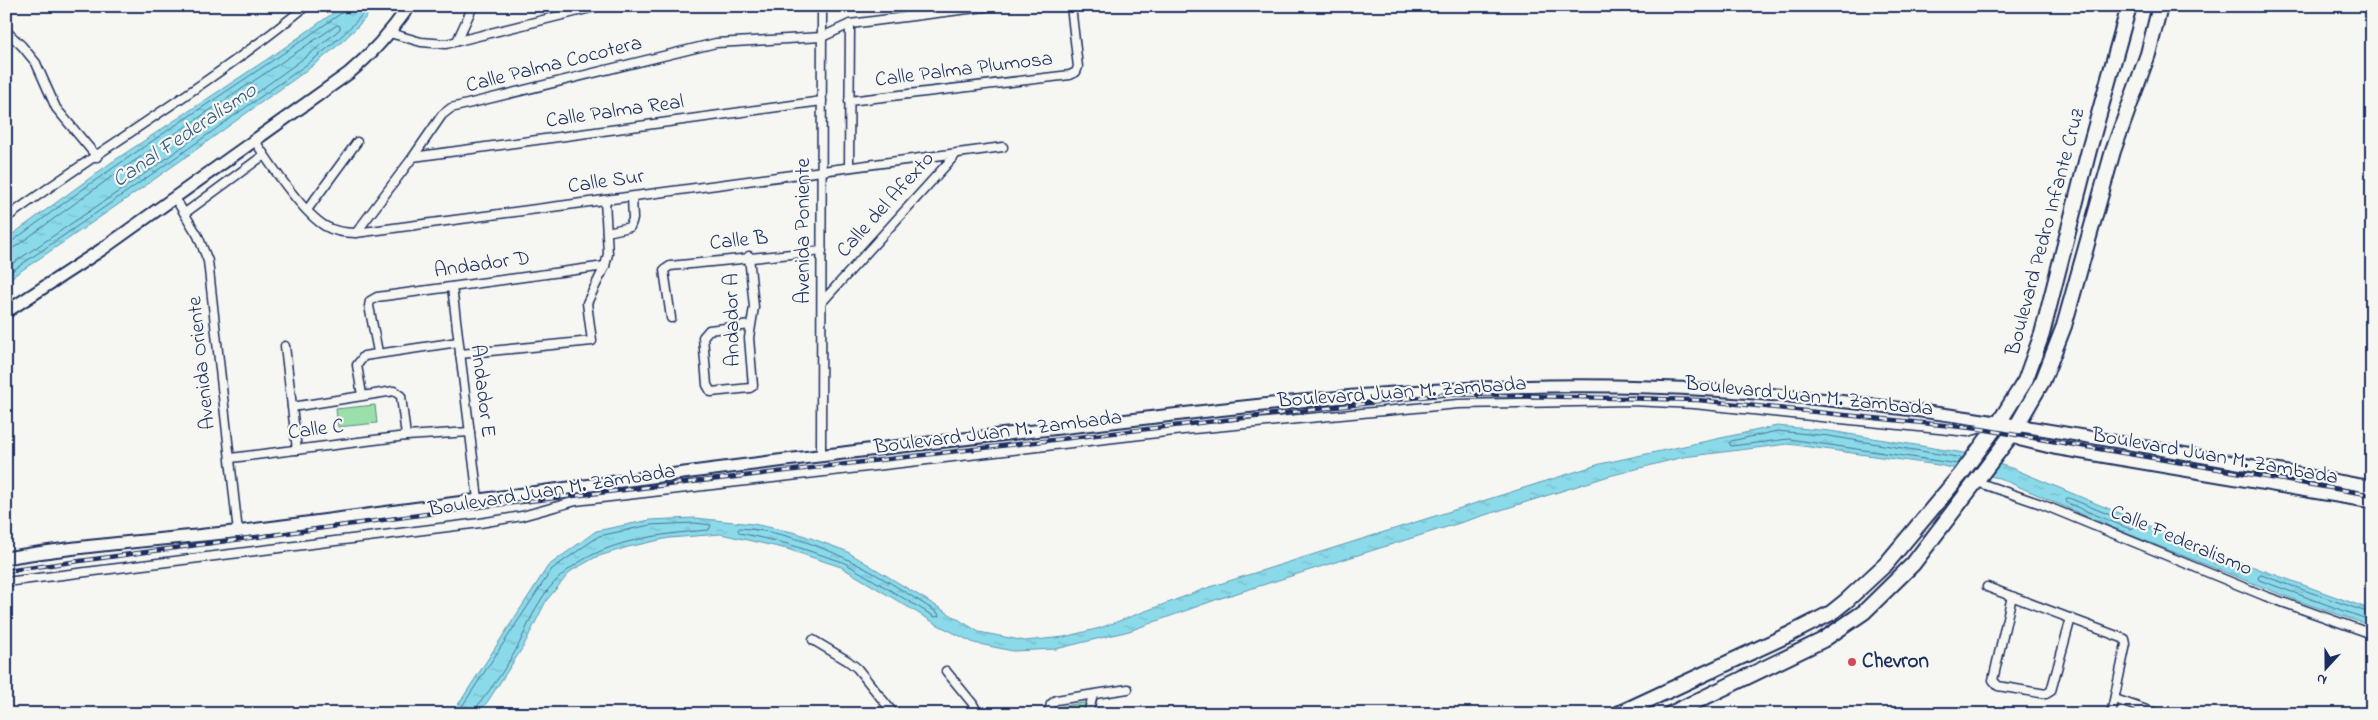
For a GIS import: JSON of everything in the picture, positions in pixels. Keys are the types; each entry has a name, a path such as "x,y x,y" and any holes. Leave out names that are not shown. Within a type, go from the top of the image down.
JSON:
{"highway":[{"name":"Boulevard Pedro Infante Cruz","path":"1618,714 1790,634 1831,612 1868,584 1981,448 2025,381 2042,334 2089,150 2129,6"},
{"name":"Boulevard Pedro Infante Cruz","path":"1670,714 1823,640 1864,612 1912,564 2015,430 2043,380 2064,326 2113,151 2148,54 2160,6"}],"street":[{"path":"6,218 97,157 268,36 306,6"},
{"path":"6,312 175,198 349,73 366,59 390,33 408,6"},
{"path":"458,41 473,6"},
{"path":"390,33 436,44 458,41 599,6"},
{"name":"Avenida Poniente","path":"821,455 822,251 820,171 822,6"},
{"path":"822,37 850,24 992,6"},
{"name":"Calle Palma Plumosa","path":"849,101 1070,75 1076,72 1078,67 1071,6"},
{"path":"850,24 850,167"},
{"path":"6,31 36,63 56,108 97,157"},
{"name":"Calle Palma Cocotera","path":"356,233 442,115 451,108 716,43 822,37"},
{"name":"Calle Palma Real","path":"413,157 822,101"},
{"name":"Calle Sur","path":"255,141 307,210 324,226 343,233 356,233 1003,147"},
{"path":"307,210 357,142"},
{"name":"Calle del Afexto","path":"822,302 957,153"},
{"path":"185,213 264,155"},
{"path":"607,232 630,227 633,219 632,197"},
{"name":"Avenida Oriente","path":"175,198 198,236 208,260 238,532"},
{"path":"460,354 592,341 587,303 605,266 608,254 605,200"},
{"name":"Calle B","path":"671,318 664,270 670,266 749,256 822,251"},
{"name":"Andador A","path":"749,256 754,307 749,338 753,383 750,388 711,392 707,385 703,337 709,330 750,325"},
{"name":"Andador D","path":"378,352 370,306 370,301 376,297 605,266"},
{"name":"Andador E","path":"452,287 478,499"},
{"path":"362,395 357,365 364,356 378,352 458,342"},
{"path":"285,346 297,450"},
{"name":"Boulevard Juan M. Zambada","path":"6,558 68,548 238,532 821,455 1276,403 1401,391 1474,387 1584,385 1692,389 1842,401 1998,424 2015,430 2372,487"},
{"path":"292,407 387,391 399,393 402,398 406,436"},
{"name":"Boulevard Juan M. Zambada","path":"6,582 480,523 522,516 576,501 1183,430 1437,405 1632,401 1702,405 1968,432 1998,424"},
{"name":"Boulevard Juan M. Zambada","path":"2015,430 2021,440 2054,448 2372,502"},
{"name":"Calle C","path":"231,458 406,436 470,432"},
{"name":"Calle Federalismo","path":"1979,479 2265,596 2372,634"},
{"path":"1987,587 2125,639 2126,644 2111,714"},
{"path":"2012,596 1993,680 1998,686 2046,694 2051,691 2071,618"},
{"path":"814,640 853,664 894,714"},
{"path":"946,671 973,704 978,714"},
{"path":"1048,714 1051,704 1056,700 1128,689"},
{"path":"1088,714 1093,695"},
{"path":"2115,699 2158,714"},
{"path":"2370,714 2372,710"}],"green space":[{"path":"375,405 377,423 338,427 336,409"},
{"path":"1083,703 1088,707 1089,714 1054,714 1058,707"}],"water":[{"name":"Canal Federalismo","path":"343,6 375,6 347,37 316,64 98,219 6,281 6,239 112,162 281,50"},
{"path":"1777,426 1830,431 1964,453 2014,469 2207,550 2372,610 2372,626 2298,601 2118,530 1999,478 1938,465 1788,444 1683,457 1609,476 1218,599 1129,631 1056,649 1013,651 974,643 938,625 841,567 787,549 721,534 669,538 628,547 596,557 571,571 546,601 523,647 478,714 451,714 548,566 596,531 650,520 695,518 753,524 797,533 846,551 979,632 1025,641 1064,637 1100,628 1210,587 1600,464"}],"railway":[{"path":"6,571 486,506 1447,394 1698,400 1981,429 2372,495"}],"place":[{"name":"Chevron","path":"1852,662"}]}
